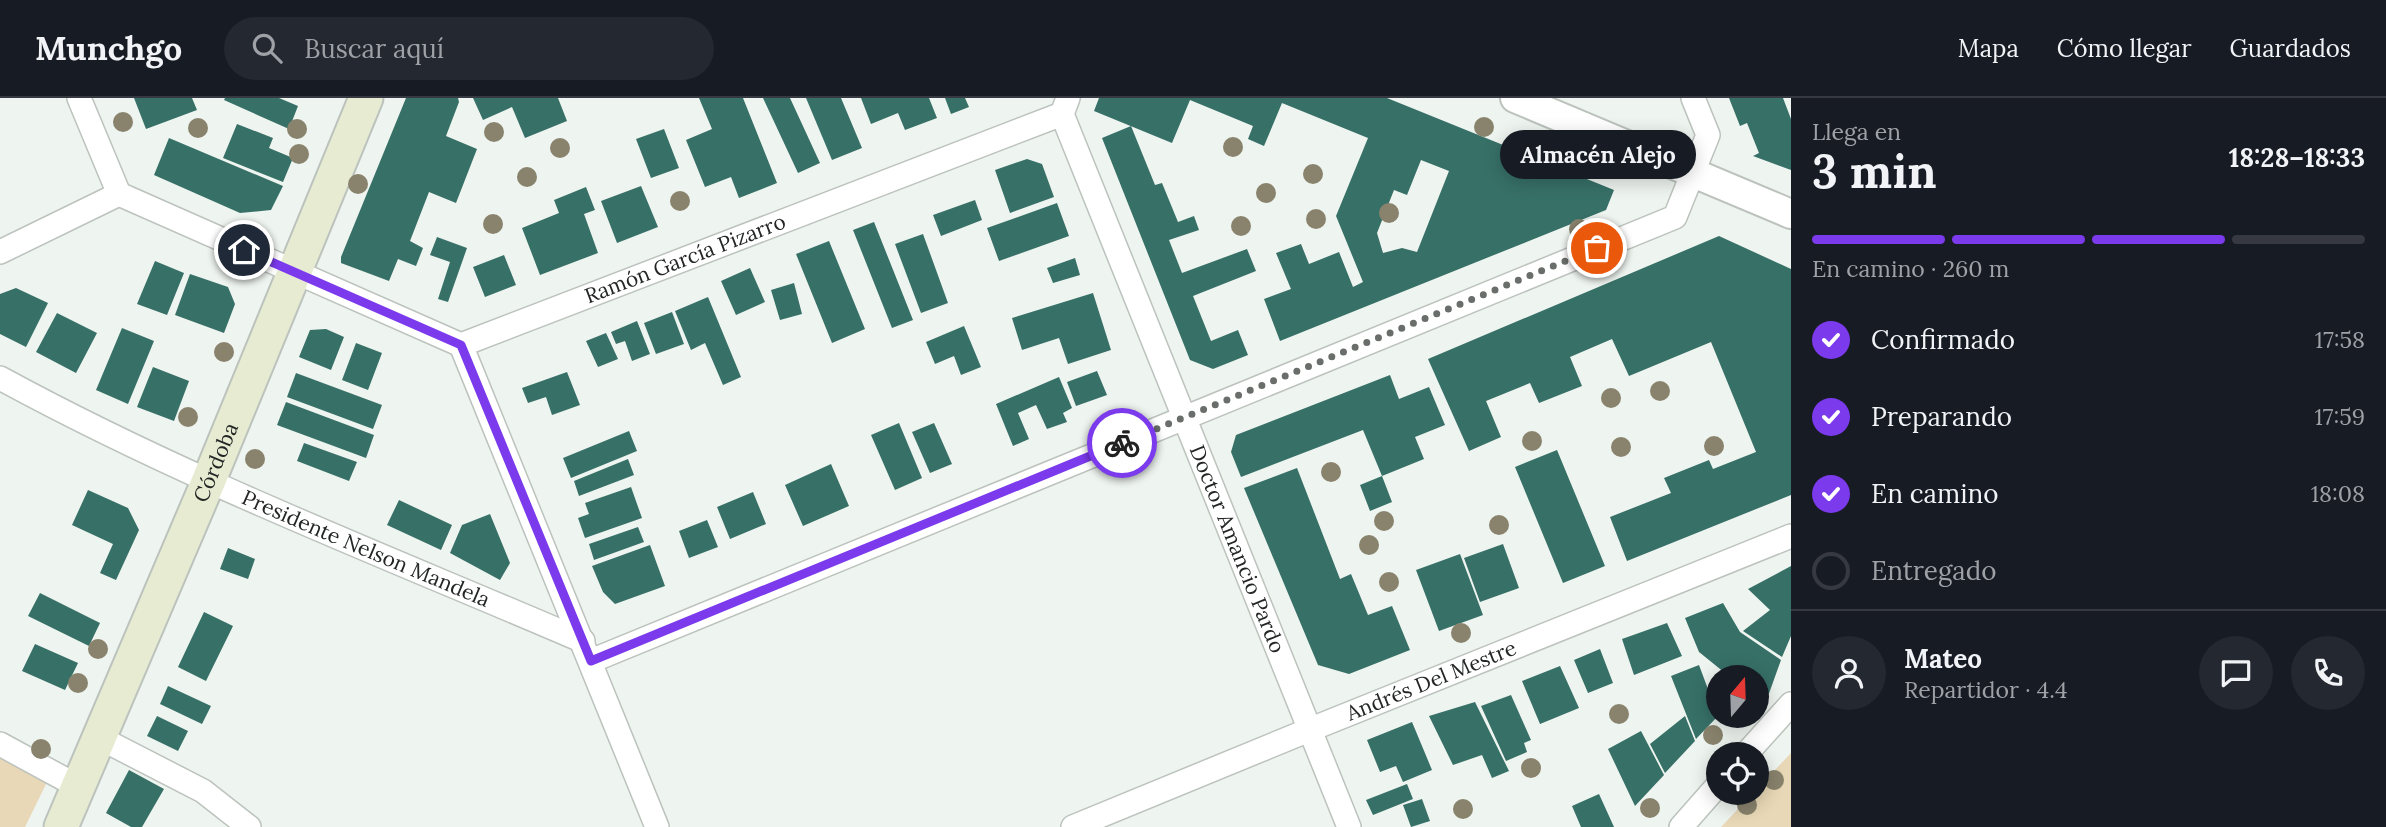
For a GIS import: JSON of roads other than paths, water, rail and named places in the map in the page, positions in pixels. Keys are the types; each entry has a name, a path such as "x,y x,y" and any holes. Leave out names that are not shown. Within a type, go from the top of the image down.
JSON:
{"main road":[{"name":"Córdoba","path":"61,827 209,480 366,98"}],"street":[{"path":"79,98 119,194 461,345 657,827"},
{"path":"1515,98 1791,214"},
{"path":"587,651 1184,418 1675,217 1708,135 1693,98"},
{"name":"Ramón García Pizarro","path":"461,345 1065,106"},
{"name":"Doctor Amancio Pardo","path":"1065,106 1184,418 1349,827"},
{"path":"0,252 119,194"},
{"name":"Presidente Nelson Mandela","path":"0,378 36,398 209,480 587,651"},
{"name":"Andrés Del Mestre","path":"1073,827 1791,536"},
{"path":"1757,742 1791,704"},
{"path":"100,738 203,791 249,827"},
{"path":"0,744 79,787"},
{"path":"1681,827 1706,799"}],"place":[{"name":"Almacén Alejo","path":"1597,248"}]}
